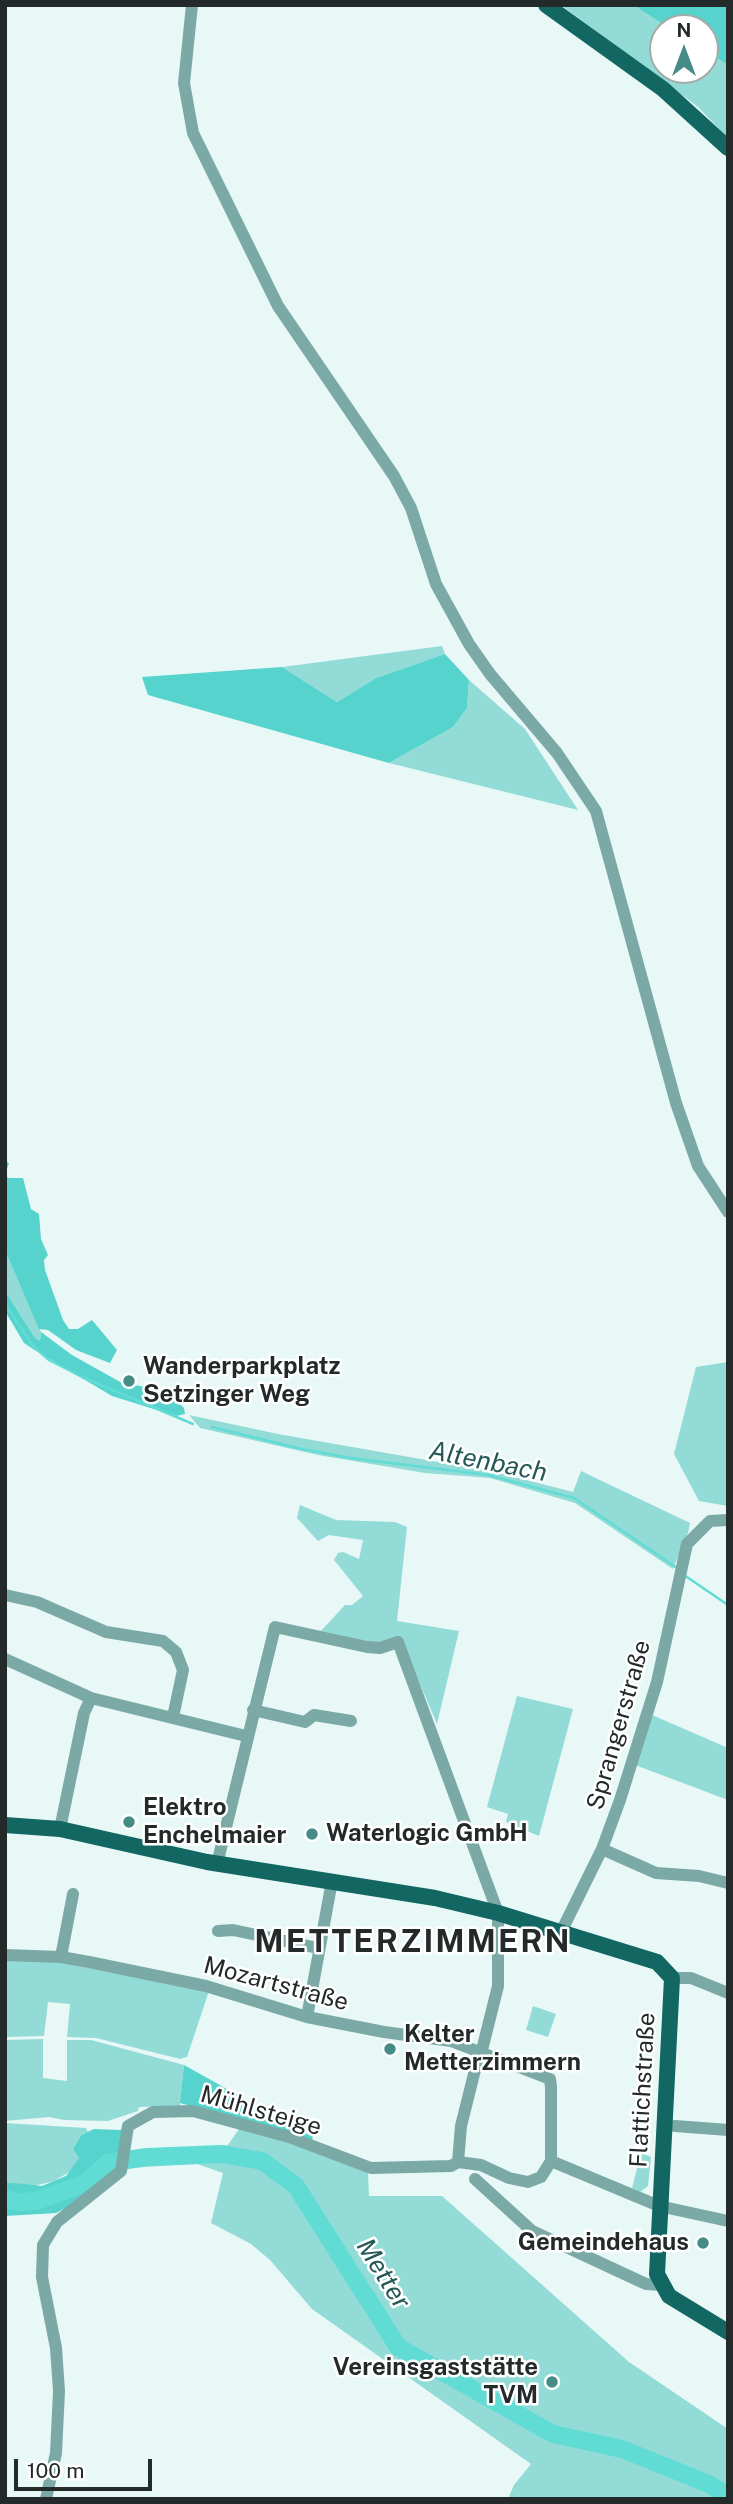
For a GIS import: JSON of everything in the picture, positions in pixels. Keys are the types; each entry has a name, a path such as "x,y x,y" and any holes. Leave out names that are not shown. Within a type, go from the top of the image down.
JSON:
{"main road":[{"path":"546,5 663,89 728,148"},
{"path":"5,1825 60,1829 217,1864 435,1898 498,1913 649,1958 672,1978"},
{"name":"Flattichstraße","path":"661,2284 655,2261 672,1978"},
{"path":"661,2284 669,2296 728,2332"}],"street":[{"path":"192,5 184,83 193,133 278,306 394,476 411,508 436,584 457,624 490,674 557,753 596,811 676,1103 698,1166 728,1212"},
{"name":"Sprangerstraße","path":"561,1932 602,1849 657,1682 687,1544 710,1521 728,1520"},
{"path":"5,1595 37,1602 96,1629 154,1637 170,1646 181,1660 183,1670 173,1717"},
{"path":"217,1864 246,1736 275,1627 367,1647 380,1648 398,1642 498,1913 498,1986 461,2126 458,2162 481,2165 509,2178 528,2182 541,2177 551,2161 659,2206 728,2221"},
{"path":"5,1659 91,1698 246,1736"},
{"path":"60,1829 84,1713 91,1698"},
{"path":"253,1710 305,1722 314,1715 351,1721"},
{"path":"602,1849 656,1873 699,1876 728,1882"},
{"path":"307,2017 332,1881"},
{"path":"61,1957 73,1894"},
{"path":"218,1931 233,1930 318,1948"},
{"name":"Mozartstraße","path":"5,1955 61,1957 206,1986 307,2017 384,2032 438,2038 481,2050 550,2079 551,2161"},
{"path":"672,1978 691,1978 728,1993"},
{"name":"Mühlsteige","path":"46,2499 56,2453 59,2391 56,2347 42,2277 43,2245 57,2222 121,2171 128,2126 153,2112 192,2111 289,2137 371,2168 451,2166 458,2162"},
{"path":"674,2126 728,2130"},
{"path":"475,2179 533,2231 646,2284 661,2284"}],"shaded area":[{"path":"561,5 633,5 649,15 649,71"},
{"path":"633,5 728,5 728,65 719,60 719,14 649,15"},
{"path":"719,60 728,65 728,138 698,107 667,84 719,84"},
{"path":"442,646 445,654 376,678 337,702 282,667"},
{"path":"445,654 469,680 467,708 453,727 389,763 148,695 142,677 282,667 337,702 376,678"},
{"path":"469,680 525,729 578,810 389,763 453,727 467,708"},
{"path":"5,1173 8,1178 23,1178 31,1209 39,1214 41,1239 48,1255 44,1260 45,1270 63,1320 69,1329 78,1329 92,1320 117,1350 110,1363 76,1350 48,1330 39,1329 5,1250"},
{"path":"5,1250 41,1332 40,1341 35,1338 5,1291"},
{"path":"5,1291 35,1338 40,1341 41,1332 72,1355 122,1383 164,1390 184,1408 185,1414 176,1416 112,1396 24,1343 5,1311"},
{"path":"728,1362 728,1506 699,1501 674,1454 696,1367"},
{"path":"189,1415 278,1434 495,1472 573,1492 581,1471 690,1523 688,1533 673,1569 575,1503 490,1478 425,1473 318,1455 200,1428"},
{"path":"300,1505 336,1520 395,1522 407,1527 397,1621 459,1631 437,1724 406,1651 321,1631 345,1605 352,1605 363,1596 334,1560 338,1553 343,1552 359,1559 363,1540 329,1535 318,1541 297,1518"},
{"path":"517,1696 573,1709 539,1836 506,1822 508,1814 487,1807"},
{"path":"643,1711 728,1748 728,1800 627,1762"},
{"path":"5,1960 52,1961 209,1991 187,2057 180,2059 96,2038 67,2037 70,2004 48,2002 44,2036 5,2037"},
{"path":"533,2006 556,2014 548,2037 526,2030"},
{"path":"43,2039 43,2078 67,2081 67,2040 91,2040 184,2065 180,2106 139,2107 138,2111 108,2121 49,2117 5,2121 5,2040"},
{"path":"184,2065 313,2137 312,2140 180,2103"},
{"path":"5,2123 86,2128 88,2132 81,2135 73,2149 79,2158 71,2171 54,2181 34,2186 5,2182"},
{"path":"128,2126 121,2171 104,2188 56,2213 5,2216 5,2182 42,2186 66,2176 79,2158 73,2149 81,2135 94,2129 120,2130"},
{"path":"241,2126 294,2142 368,2172 369,2196 442,2196 629,2362 728,2429 728,2499 508,2499 514,2485 531,2464 312,2309 270,2260 251,2244 211,2223 223,2173 197,2164 127,2168 127,2153 228,2145"},
{"path":"641,2153 651,2157 648,2186 640,2192 632,2188"}],"waterway":[{"name":"Altenbach","path":"5,1304 33,1346 49,1360 84,1378 193,1424"},
{"name":"Altenbach","path":"212,1427 350,1458 488,1475 574,1498 677,1568"},
{"name":"Altenbach","path":"684,1575 728,1605"},
{"name":"Metter","path":"5,2199 18,2202 36,2201 84,2184 108,2163 147,2157 221,2154 262,2161 296,2186 398,2347 553,2434 622,2449 709,2484 728,2496"}],"place":[{"name":"Wanderparkplatz Setzinger Weg","path":"129,1381"},
{"name":"Elektro Enchelmaier","path":"129,1822"},
{"name":"Waterlogic GmbH","path":"312,1834"},
{"name":"Kelter Metterzimmern","path":"390,2049"},
{"name":"Gemeindehaus","path":"703,2243"},
{"name":"Vereinsgaststätte TVM","path":"552,2382"}],"district":[{"name":"METTERZIMMERN","path":"413,1942"}]}
